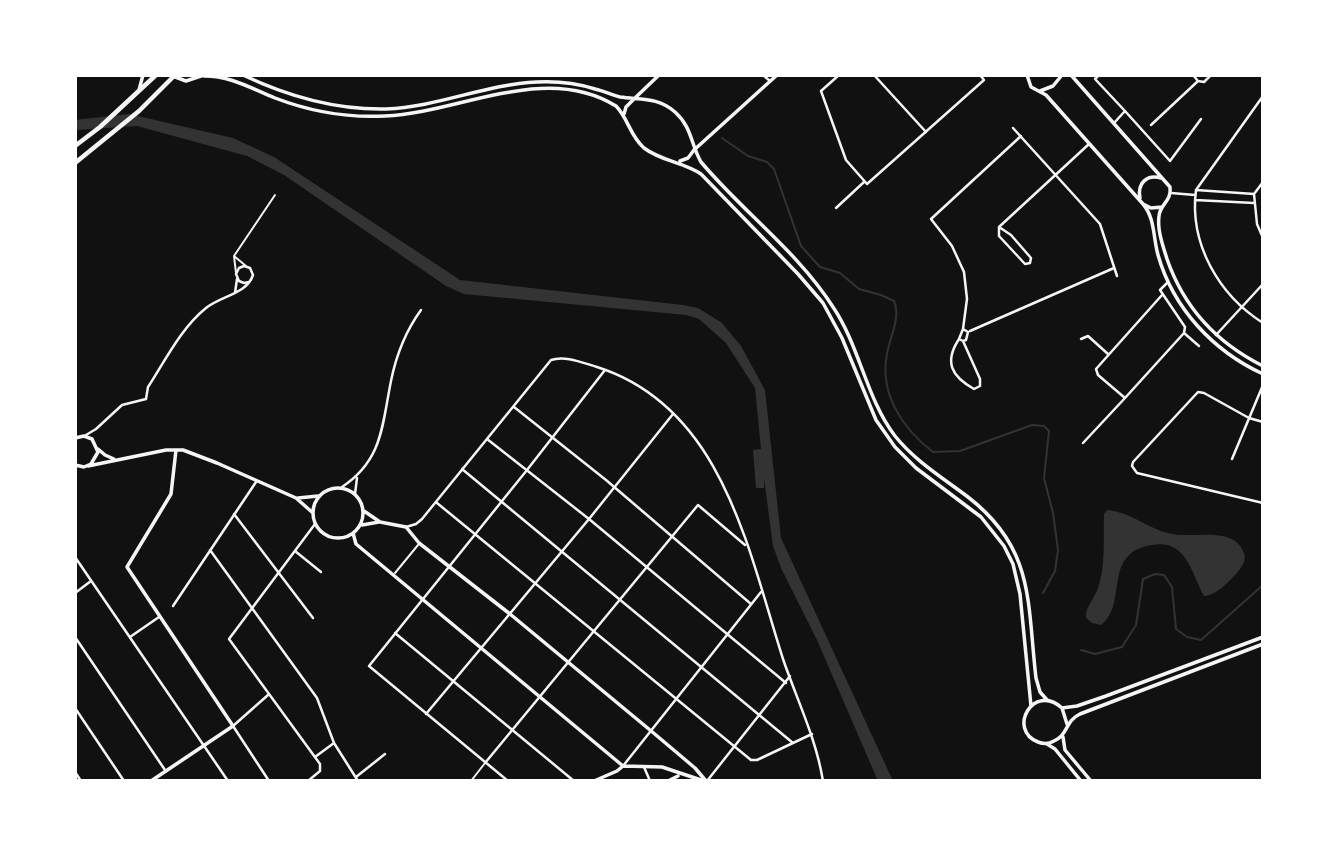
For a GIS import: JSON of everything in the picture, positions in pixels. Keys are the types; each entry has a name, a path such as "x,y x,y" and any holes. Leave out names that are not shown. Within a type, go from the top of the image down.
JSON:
{"main road":[{"path":"136,95 143,75"},
{"path":"75,146 156,75"},
{"path":"243,75 308,100 370,109 414,106 533,82 572,84 617,96 658,102 675,112 690,129 694,150 709,171 798,263 826,296 845,328 878,407 895,435 922,463 984,510 1006,537 1016,554 1027,585 1036,678 1040,692 1048,701 1062,708 1072,707 1263,637"},
{"path":"624,117 626,107 659,75"},
{"path":"678,162 688,158 777,75"},
{"path":"1040,90 1053,86 1062,75"},
{"path":"1071,75 1170,187 1171,193 1159,217 1160,234 1170,267 1191,308 1216,335 1263,366"},
{"path":"75,163 147,104 173,76 186,81 204,76 229,78 286,101 345,115 405,114 505,93 550,89 578,92 616,106 629,130 643,146 662,158 694,169 812,290 832,318 867,401 890,440 916,468 981,517 1004,546 1013,564 1020,594 1031,706 1024,720 1027,732 1036,741 1055,749 1081,781"},
{"path":"1029,76 1031,87 1040,90 1142,202 1151,218 1157,251 1168,282 1186,312 1206,336 1233,358 1263,374"},
{"path":"1163,179 1153,176 1143,181 1139,191 1142,202 1155,209 1164,206"},
{"path":"78,437 94,442 105,455 117,459"},
{"path":"88,466 96,459 97,448"},
{"path":"152,780 233,726 127,567 171,494 176,450"},
{"path":"75,467 176,450 195,454 296,498 313,513 316,524 326,535 344,538 360,526 364,511 361,501 342,487 327,490 319,496 296,498"},
{"path":"313,513 319,496"},
{"path":"364,511 380,522"},
{"path":"360,526 380,522 406,527 419,543 650,730 705,781"},
{"path":"354,533 356,544 622,766 662,767 681,775 698,775"},
{"path":"1091,781 1063,744 1067,724 1072,718 1263,644"},
{"path":"1031,706 1048,701"},
{"path":"1062,708 1067,724"},
{"path":"1045,743 1056,741 1064,733"},
{"path":"594,781 622,766"},
{"path":"668,781 681,775"}],"street":[{"path":"763,75 770,81"},
{"path":"839,75 821,92 846,160 867,184 984,80 980,75"},
{"path":"874,75 926,132"},
{"path":"1099,75 1095,79 1170,162 1201,119"},
{"path":"1193,75 1198,81 1204,82 1211,75"},
{"path":"1152,125 1198,81"},
{"path":"1263,96 1195,195 1200,242 1207,260 1227,293 1241,308 1263,323"},
{"path":"1114,123 1125,111"},
{"path":"1013,128 1100,224 1118,276"},
{"path":"961,340 980,379 980,386 974,389 961,381 952,369 951,352 961,340 964,329 967,299 964,272 952,246 931,219 1021,136"},
{"path":"999,227 1011,235 1031,258 1031,262 1025,264 1005,243 999,236 999,227 1089,144"},
{"path":"836,208 864,182"},
{"path":"1263,182 1254,198 1257,224 1263,238"},
{"path":"1171,193 1263,199"},
{"path":"249,282 241,282 237,276 234,256 275,195"},
{"path":"1195,195 1254,198"},
{"path":"78,437 96,429 122,405 146,400 148,387 191,323 213,303 235,293 249,282 253,275 247,266 234,256"},
{"path":"235,293 239,268 247,266"},
{"path":"968,332 1114,268"},
{"path":"1083,443 1184,333 1185,327 1160,290 1168,282"},
{"path":"1216,335 1263,284"},
{"path":"1125,398 1098,375 1096,369 1162,295"},
{"path":"355,494 357,478 380,441 396,360 407,332 421,310"},
{"path":"964,329 968,332"},
{"path":"961,340 966,340 968,332"},
{"path":"1184,333 1199,346"},
{"path":"1081,339 1088,336 1108,355"},
{"path":"406,527 419,522 545,365 554,358 580,362 631,381 673,414 699,443 719,474 812,734 823,781"},
{"path":"508,781 369,666 605,370"},
{"path":"1232,459 1263,385"},
{"path":"1263,422 1249,418 1198,392 1132,466 1137,472 1263,503"},
{"path":"513,406 614,487 751,604"},
{"path":"426,714 673,414"},
{"path":"94,442 96,429"},
{"path":"487,439 589,519 785,684 793,686"},
{"path":"462,469 793,743"},
{"path":"342,487 357,478"},
{"path":"173,606 256,482"},
{"path":"436,502 752,761 812,734"},
{"path":"471,781 698,505 747,548"},
{"path":"234,514 313,618"},
{"path":"308,781 320,772 315,757 229,640 316,524"},
{"path":"733,535 743,535"},
{"path":"394,574 419,543"},
{"path":"210,550 317,698 334,743 357,779 385,754"},
{"path":"295,551 321,572"},
{"path":"75,557 228,781"},
{"path":"75,593 91,581"},
{"path":"622,766 761,592"},
{"path":"130,637 160,617"},
{"path":"396,633 574,781"},
{"path":"75,637 166,771"},
{"path":"778,676 787,670"},
{"path":"705,781 790,676"},
{"path":"268,695 233,726 269,781"},
{"path":"75,708 124,781"},
{"path":"315,757 334,743"},
{"path":"644,767 650,781"},
{"path":"75,772 81,781"}],"shaded area":[{"path":"129,114 233,138 274,157 460,280 683,305 698,308 722,323 741,346 765,390 781,538 893,781 878,781 773,546 764,478 764,488 756,488 753,450 761,449 755,388 726,343 699,319 686,315 464,294 446,286 284,175 247,156 137,126 75,130 75,120"},
{"path":"1107,510 1125,514 1168,533 1230,538 1243,551 1243,564 1221,588 1204,596 1186,560 1173,547 1152,545 1136,550 1126,558 1121,568 1114,605 1109,616 1101,625 1092,623 1086,618 1086,614 1101,579 1104,514"}],"waterway":[{"path":"722,138 748,156 767,162 774,169 801,246 820,267 840,273 859,289 894,301 896,314 885,369 887,383 896,409 922,443 933,452 960,451 1032,425 1044,426 1049,431 1044,478 1053,513 1058,550 1055,571 1043,593"},
{"path":"1081,650 1095,654 1122,647 1136,625 1143,579 1155,574 1164,575 1172,587 1176,629 1187,637 1201,640 1263,585"}]}
